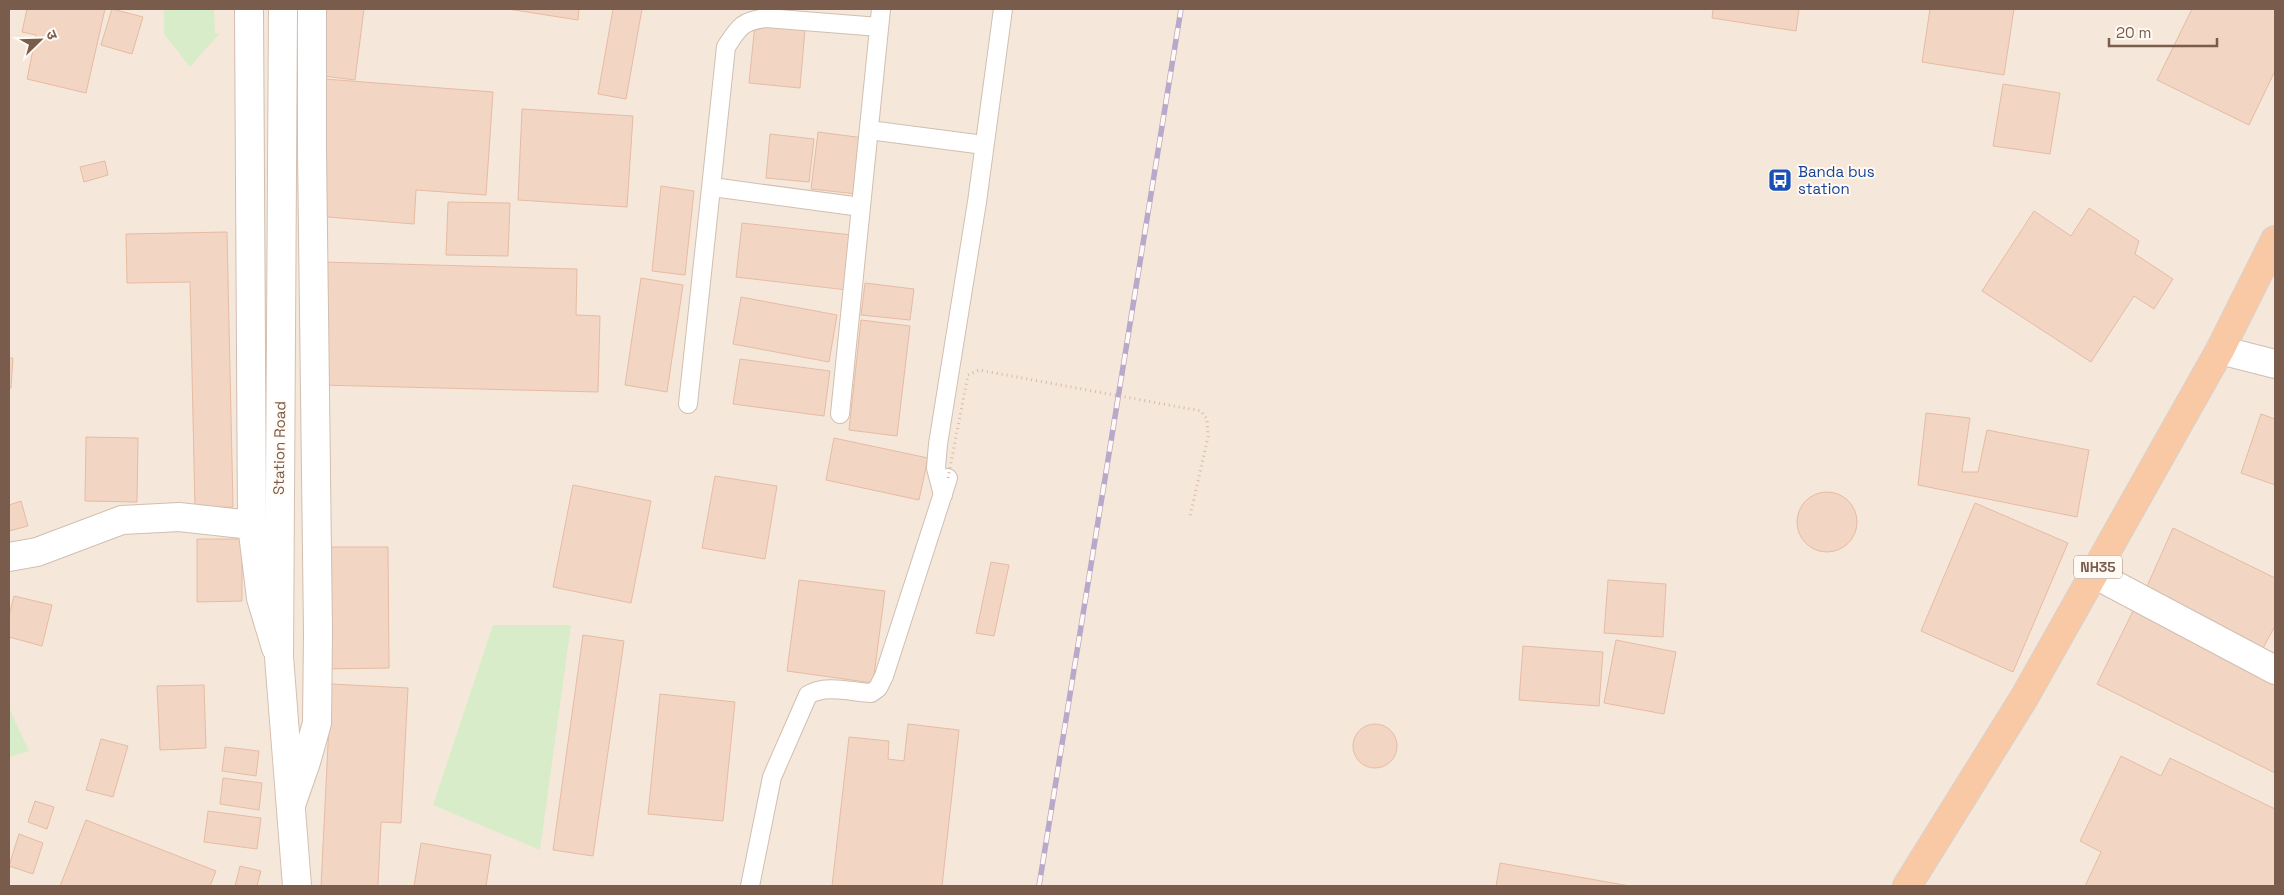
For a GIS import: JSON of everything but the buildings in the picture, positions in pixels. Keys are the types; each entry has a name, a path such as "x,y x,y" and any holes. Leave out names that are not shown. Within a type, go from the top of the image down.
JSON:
{"highway":[{"name":"NH35","path":"1907,886 2024,698 2220,350 2275,240"}],"street":[{"path":"9,557 37,552 122,520 179,517 265,526 249,9"},
{"name":"Station Road","path":"283,9 265,526 279,657 297,886"},
{"path":"291,805 317,723 318,633 312,9"},
{"path":"2220,350 2275,364"},
{"path":"2094,574 2275,670"}],"lane":[{"path":"840,414 881,9"},
{"path":"943,496 936,468 938,444 1003,9"},
{"path":"688,404 726,47 738,28 748,21 766,18 879,27"},
{"path":"869,130 984,145"},
{"path":"712,187 861,207"},
{"path":"750,886 772,777 808,694 817,690 827,689 871,693 878,688 884,676 948,478"}],"path":[{"path":"948,478 968,375 979,370 1201,411 1207,419 1208,438 1190,516"}],"shaded area":[{"path":"9,9 2275,9 2275,886 9,886"}],"green space":[{"path":"164,9 214,9 215,33 219,34 190,67 164,34"},
{"path":"493,625 571,625 540,850 433,805"},
{"path":"9,708 29,751 9,757"}],"railway":[{"path":"1039,886 1181,9"}],"place":[{"name":"Banda bus station","path":"1780,180"}]}
